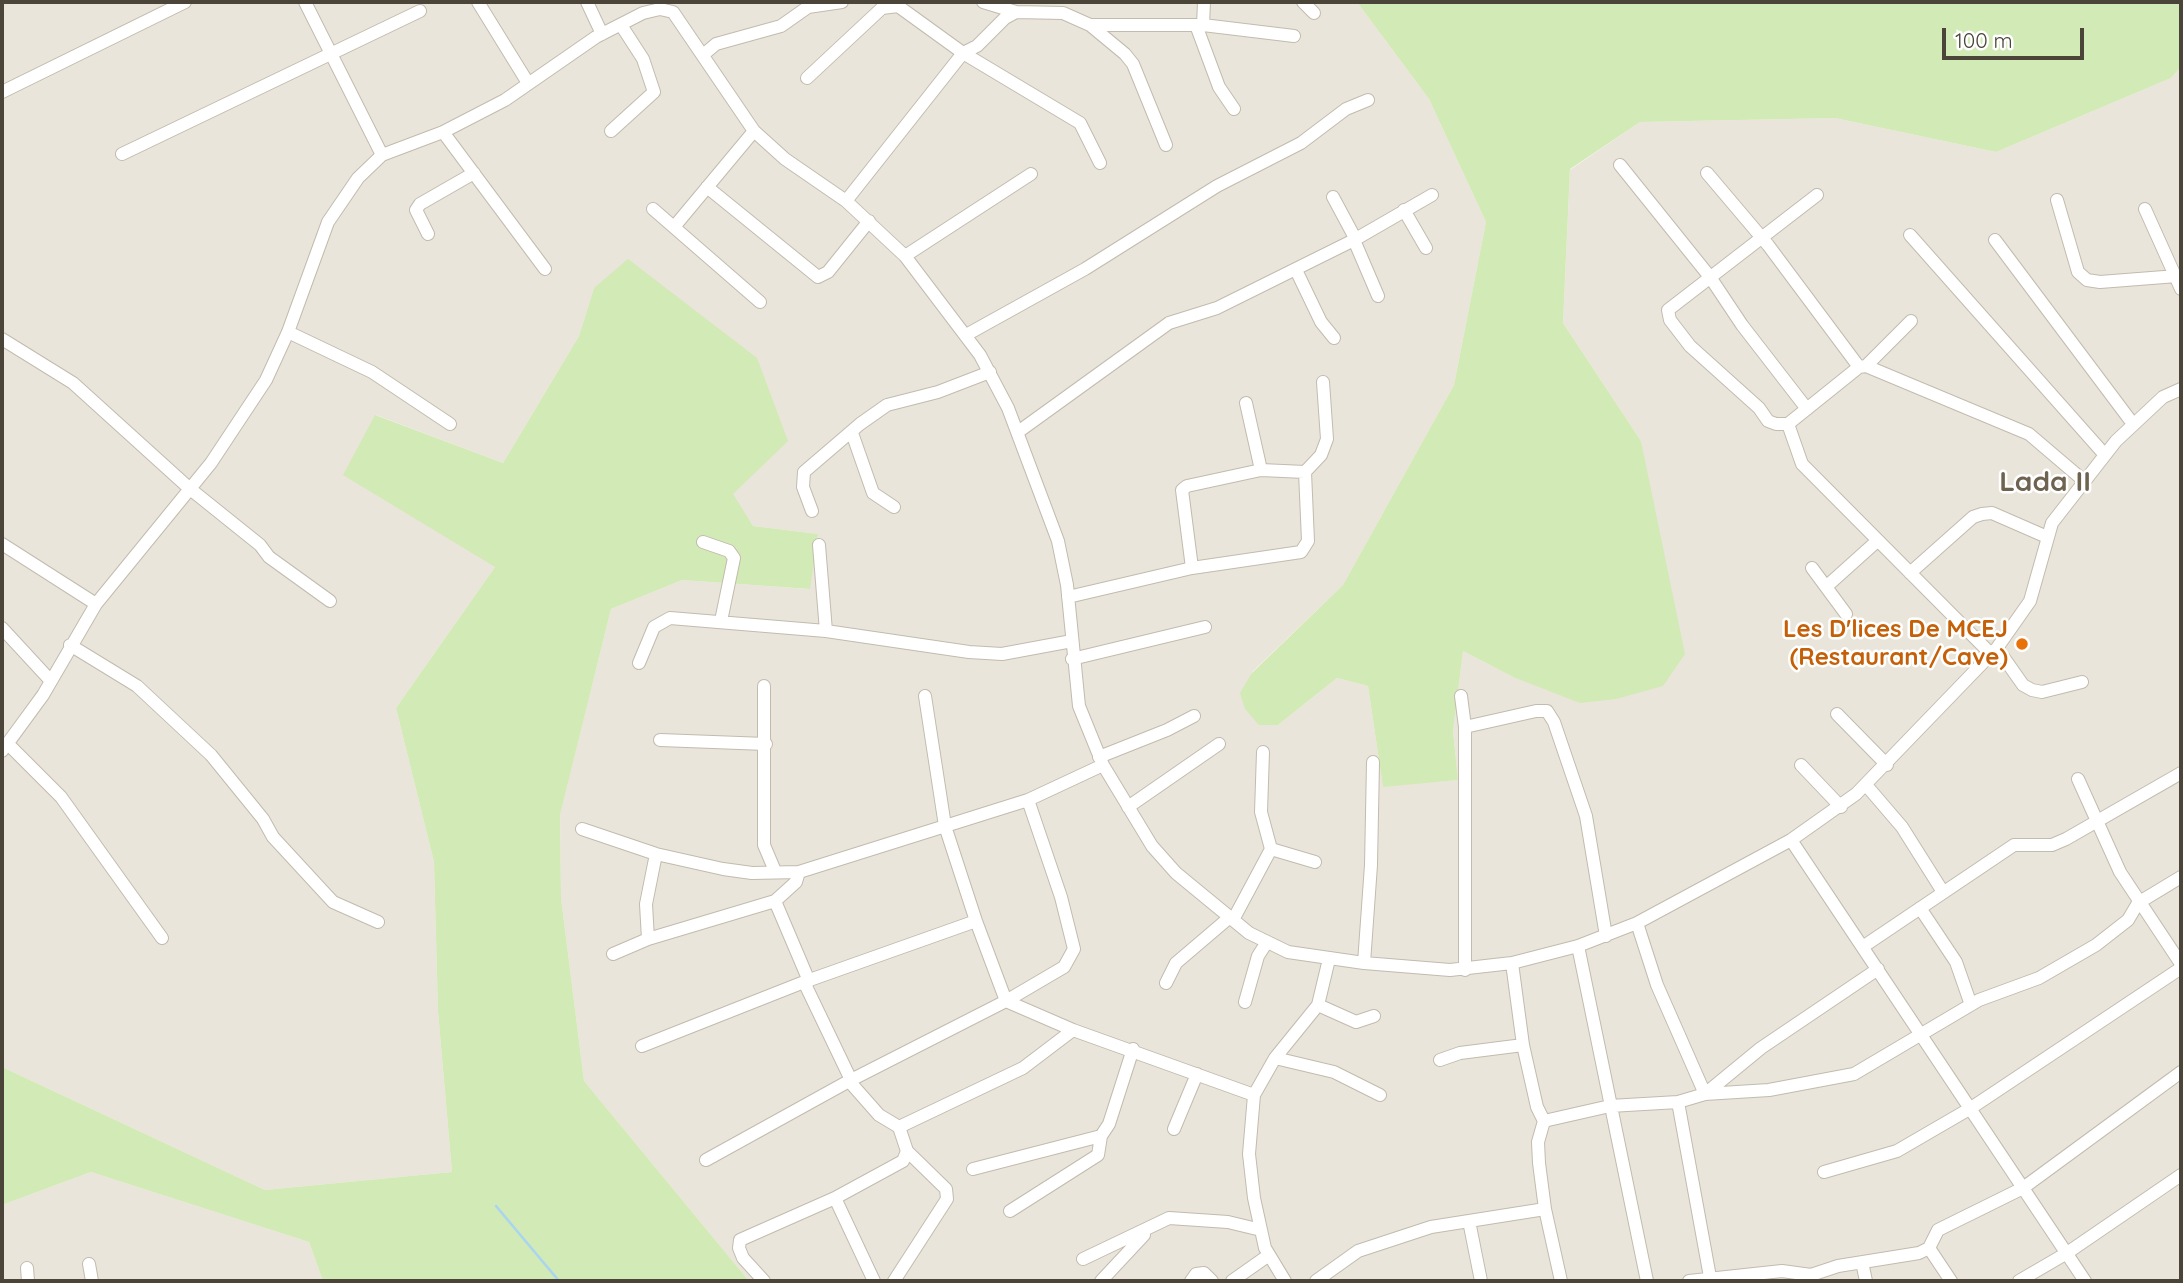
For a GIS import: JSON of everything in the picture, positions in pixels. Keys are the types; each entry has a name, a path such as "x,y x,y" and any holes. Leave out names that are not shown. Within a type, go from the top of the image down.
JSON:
{"street":[{"path":"2,92 185,2"},
{"path":"305,2 382,155"},
{"path":"478,2 528,83"},
{"path":"587,2 603,34"},
{"path":"703,55 716,44 781,26 808,7 842,2"},
{"path":"983,2 1016,12"},
{"path":"1205,2 1199,25 1219,87 1234,109"},
{"path":"1303,2 1314,13"},
{"path":"807,78 883,8 892,3 963,53 1080,123 1100,163"},
{"path":"162,938 61,797 5,748 43,695 96,604 239,424 266,380 288,332 328,222 343,196 382,155 443,132 505,100 603,34 660,9 677,7 703,55 754,131 785,159 846,201 905,256 966,335 990,372 1018,432 1058,541 1068,597 1072,659 1079,706 1101,761 1152,846 1176,873 1231,918 1287,952 1364,963 1465,970 1512,962 1577,946 1637,923 1791,840 1841,807 1866,785 1994,651 2030,601 2052,523 2083,480 2133,424 2163,397 2181,389"},
{"path":"846,201 963,53 977,46 1004,18 1016,12 1064,7 1090,25 1133,64 1166,145"},
{"path":"122,154 420,11"},
{"path":"611,131 654,92 643,59 621,24"},
{"path":"1090,25 1199,25 1294,36"},
{"path":"966,335 1085,269 1217,186 1301,143 1346,109 1368,100"},
{"path":"674,227 754,131"},
{"path":"443,132 545,269"},
{"path":"1620,165 1710,277 1742,325 1807,409"},
{"path":"428,234 416,211 420,204 474,173"},
{"path":"1707,173 1762,238 1863,367 2029,434 2083,480"},
{"path":"905,256 1031,174"},
{"path":"707,187 818,276 828,272 869,222"},
{"path":"1018,432 1168,323 1217,308 1296,270 1432,195"},
{"path":"1817,195 1675,303 1668,310 1670,320 1690,346 1759,408 1768,421 1776,425 1788,424 1863,367 1911,321"},
{"path":"1333,197 1378,296"},
{"path":"2057,200 2078,272 2087,280 2179,282 2145,209"},
{"path":"653,209 761,302"},
{"path":"1404,210 1426,248"},
{"path":"1910,235 2105,455"},
{"path":"1995,240 2133,424"},
{"path":"1296,270 1321,322 1334,338"},
{"path":"288,332 372,372 450,424"},
{"path":"2,339 73,383 190,488 260,545 269,557 330,601"},
{"path":"812,511 803,487 804,471 887,405 938,392 990,372"},
{"path":"1192,568 1182,491 1194,483 1261,470 1305,472 1321,455 1327,439 1323,382"},
{"path":"1246,403 1261,470"},
{"path":"1788,424 1802,464 1877,542 1994,651 2023,685 2042,692 2082,682"},
{"path":"852,433 873,493 894,507"},
{"path":"1068,597 1192,568 1301,552 1306,548 1305,472"},
{"path":"1910,573 1973,517 1982,514 1992,513 2047,537"},
{"path":"703,542 729,551 734,558 721,621"},
{"path":"1827,586 1877,542"},
{"path":"2,544 96,604"},
{"path":"819,545 826,631"},
{"path":"1812,568 1846,614"},
{"path":"639,663 654,627 670,618 826,631 912,646 1002,654 1072,641"},
{"path":"1072,659 1205,627"},
{"path":"2,628 50,680"},
{"path":"70,645 136,686 211,755 263,819 273,837 333,902 378,922"},
{"path":"764,687 764,845 775,871"},
{"path":"925,696 945,826 1006,1001 1073,1030 1133,1049 1254,1095"},
{"path":"1461,696 1465,727 1465,970"},
{"path":"1465,727 1536,710 1547,712 1554,722 1586,816 1605,936"},
{"path":"1837,714 1887,765"},
{"path":"582,829 656,854 752,873 799,872 1028,800 1194,716"},
{"path":"660,740 766,744"},
{"path":"1128,807 1219,744"},
{"path":"1166,983 1176,963 1231,918 1271,849 1261,812 1263,752"},
{"path":"1364,963 1371,865 1373,762"},
{"path":"1801,765 1841,807"},
{"path":"1864,946 2014,845 2052,845 2098,822 2181,773"},
{"path":"1824,1172 1897,1151 1971,1108 2180,962 2138,903 2120,872 2078,779"},
{"path":"1866,785 1902,827 1943,891"},
{"path":"706,1160 850,1080 1006,1001 1064,967 1074,949 1028,800"},
{"path":"1791,840 1924,1035 2085,1281"},
{"path":"1271,849 1315,862"},
{"path":"648,939 646,904 656,854"},
{"path":"613,954 648,939 775,901 796,882 799,872"},
{"path":"1544,1121 1610,1106 1678,1101 1705,1094 1769,1090 1854,1074 1971,1005 2039,978 2096,945 2128,920 2138,903 2181,877"},
{"path":"775,901 850,1080 879,1115 899,1127 907,1151 946,1189 947,1199 894,1281"},
{"path":"1920,908 1956,962 1971,1005"},
{"path":"642,1046 807,981 976,921"},
{"path":"1637,923 1657,985 1705,1094"},
{"path":"1245,1002 1258,956 1267,942"},
{"path":"1577,946 1647,1281"},
{"path":"1285,1281 1269,1255 1261,1230 1249,1154 1254,1095 1275,1058 1318,1005 1329,959"},
{"path":"1512,962 1523,1045 1537,1107 1544,1121 1538,1142 1545,1209 1561,1281"},
{"path":"1705,1094 1761,1048 1878,969"},
{"path":"1318,1005 1356,1022 1374,1016"},
{"path":"899,1127 1023,1068 1073,1030"},
{"path":"1440,1060 1460,1053 1523,1045"},
{"path":"1010,1211 1098,1155 1101,1136 1109,1124 1133,1049"},
{"path":"1275,1058 1334,1072 1380,1095"},
{"path":"1689,1281 1782,1271 1811,1275 1861,1262 1919,1253 1928,1248 1938,1230 2022,1188 2181,1072"},
{"path":"1174,1129 1197,1074"},
{"path":"1678,1101 1715,1278"},
{"path":"973,1169 1101,1136"},
{"path":"764,1281 743,1258 739,1248 740,1240 835,1198 903,1161 907,1151"},
{"path":"2019,1281 2067,1253 2181,1175"},
{"path":"835,1198 874,1281"},
{"path":"1316,1281 1358,1251 1431,1227 1545,1209"},
{"path":"1083,1259 1169,1218 1189,1217 1228,1222 1261,1230"},
{"path":"1469,1221 1481,1281"},
{"path":"1101,1281 1149,1229"},
{"path":"1928,1248 1951,1281"},
{"path":"1231,1281 1269,1255"},
{"path":"1861,1262 1866,1281"},
{"path":"89,1264 92,1281"},
{"path":"1191,1281 1196,1274 1204,1273 1212,1281"}],"shaded area":[{"path":"2,2 1357,2 1429,99 1486,222 1454,385 1343,585 1252,672 1278,725 1337,678 1368,686 1383,786 1458,780 1453,731 1463,651 1513,677 1651,501 1641,441 1563,323 1570,170 1640,122 1835,118 1996,152 2171,78 2181,67 2181,1281 749,1281 584,1081 561,898 560,814 611,609 682,580 809,589 818,534 753,526 594,288 579,336 503,463 376,415 495,567 396,708 434,862 438,1011 452,1172 265,1190 2,1067"},
{"path":"91,1172 309,1242 323,1281 2,1281 2,1205"}],"green space":[{"path":"1357,2 2181,2 2181,67 2171,78 1996,152 1835,118 1640,122 1570,169 1563,323 1641,441 1685,654 1663,686 1616,699 1580,703 1513,677 1463,651 1453,731 1458,780 1383,787 1368,686 1337,678 1278,725 1259,725 1245,709 1240,693 1252,673 1343,585 1454,385 1486,222 1429,99"},
{"path":"628,259 757,358 788,441 733,494 753,526 818,534 810,589 682,580 611,609 560,815 561,898 584,1081 749,1281 323,1281 309,1242 91,1172 2,1205 2,1067 265,1190 452,1172 438,1011 434,862 396,708 495,567 343,475 375,415 503,463 579,336 594,288"}],"waterway":[{"path":"496,1206 559,1281"}],"place":[{"name":"Les D'lices De MCEJ (Restaurant/Cave)","path":"2022,644"}],"district":[{"name":"Lada II","path":"2045,483"}]}
